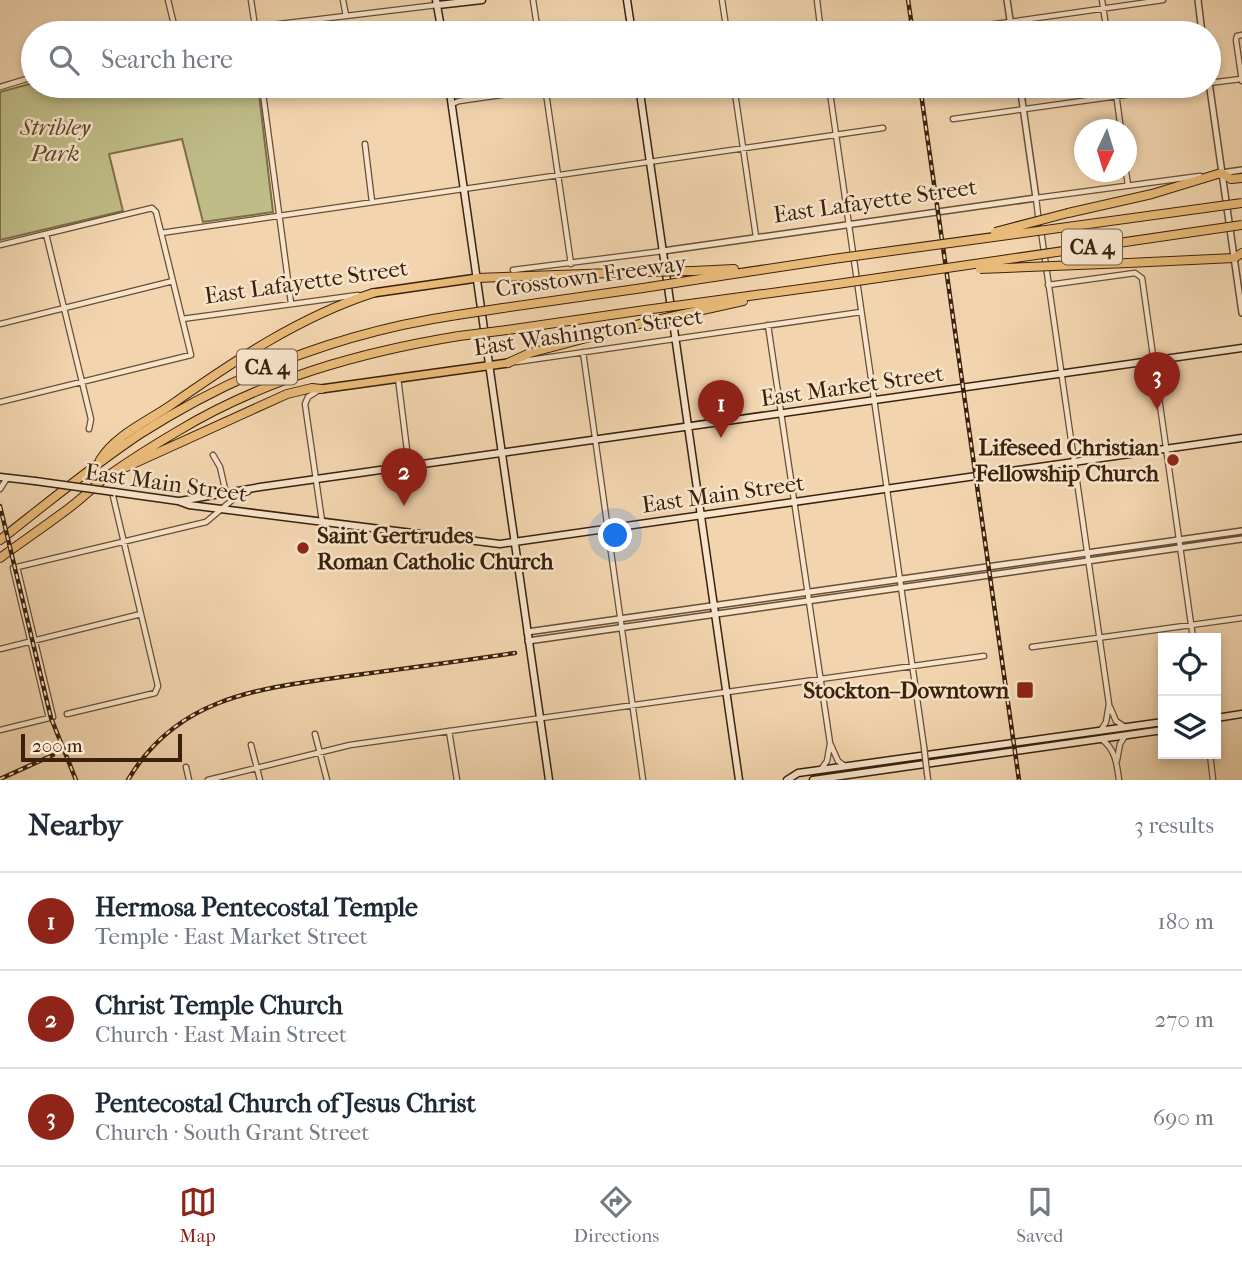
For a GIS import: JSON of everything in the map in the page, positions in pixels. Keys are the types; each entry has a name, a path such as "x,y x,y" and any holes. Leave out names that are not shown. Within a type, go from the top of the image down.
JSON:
{"highway":[{"path":"961,241 1222,173 1231,179 1242,178"},
{"name":"Crosstown Freeway","path":"0,540 137,436 186,407 237,379 342,339 457,315 1242,202"},
{"name":"CA 4","path":"698,307 773,293 1242,225"},
{"path":"941,270 1239,256"},
{"path":"477,278 764,269"},
{"path":"97,466 104,454 139,425 228,366 270,340 325,312 373,293"},
{"path":"508,363 530,353 698,307"},
{"name":"Crosstown Freeway","path":"0,558 63,513 115,471 204,416 249,394 301,374 391,348 645,310 698,307"},
{"path":"115,471 136,465 191,436 287,394 312,388 321,389"}],"main road":[{"path":"440,21 438,2 482,0"},
{"path":"627,0 630,21"},
{"path":"451,98 549,780"},
{"path":"641,98 739,780"},
{"name":"East Lafayette Street","path":"373,293 477,278"},
{"name":"East Market Street","path":"178,501 260,487 1242,348"},
{"name":"East Washington Street","path":"321,389 508,363"},
{"name":"East Main Street","path":"3,477 178,501 223,510 500,544 1242,438"},
{"path":"1221,717 1242,714"},
{"path":"813,780 845,778 1101,739 1158,723"},
{"path":"787,780 798,773 1100,731 1158,730"}],"street":[{"path":"168,0 173,21"},
{"path":"251,0 254,21"},
{"path":"343,0 346,16"},
{"path":"533,0 536,21"},
{"path":"722,0 725,21"},
{"path":"817,0 820,21"},
{"path":"1007,0 1010,21"},
{"path":"1102,0 1105,21"},
{"path":"1017,21 1163,0"},
{"path":"1198,0 1201,21"},
{"path":"314,21 438,2"},
{"path":"1221,82 1242,80 1236,40 1237,36 1242,35"},
{"path":"0,87 21,81"},
{"path":"264,98 291,303"},
{"path":"452,104 477,98"},
{"path":"547,98 570,264"},
{"path":"736,98 757,237"},
{"path":"831,98 928,780"},
{"path":"1022,98 1109,704 1116,721 1126,732 1116,761"},
{"path":"953,119 1100,98"},
{"path":"1116,98 1119,119"},
{"path":"1211,98 1222,173 1239,256 1242,313"},
{"path":"161,233 883,128"},
{"path":"365,144 372,202"},
{"name":"East Lafayette Street","path":"513,270 1242,170"},
{"path":"1127,182 1128,186"},
{"path":"0,246 152,208 156,212 191,355 0,402"},
{"path":"46,234 91,419 89,429"},
{"path":"1048,285 1137,273 1142,278 1192,633"},
{"path":"0,324 173,281"},
{"name":"East Lafayette Street","path":"182,319 373,293"},
{"name":"East Washington Street","path":"508,363 861,312"},
{"path":"768,326 830,743 838,762 846,766"},
{"path":"583,352 643,780"},
{"path":"398,378 409,466"},
{"path":"321,389 308,397 305,404 323,521"},
{"path":"213,455 220,467 226,493"},
{"path":"0,489 3,477"},
{"name":"East Market Street","path":"33,641 15,568 206,522 236,496 260,487"},
{"path":"67,714 155,692 158,686 113,492"},
{"path":"527,632 1242,531"},
{"path":"528,641 1242,539"},
{"path":"0,649 141,614"},
{"path":"1032,647 1242,618"},
{"path":"0,730 51,718 33,641"},
{"path":"208,780 350,745 984,656"},
{"path":"1100,731 1107,722 1109,704"},
{"path":"450,731 457,780"},
{"path":"315,734 327,780"},
{"path":"1101,739 1111,747 1119,780"},
{"path":"820,770 827,761 830,743"},
{"path":"251,745 260,780"},
{"path":"1211,759 1213,780"},
{"path":"186,767 189,780"}],"green space":[{"name":"Stribley Park","path":"21,86 21,98 259,98 273,212 203,222 182,139 109,154 123,211 0,240 0,92"}],"railway":[{"path":"908,0 911,21"},
{"path":"922,98 1019,780"},
{"path":"0,506 51,718 76,780"},
{"path":"128,780 149,751 172,729 199,712 227,700 290,685 515,653"},
{"path":"0,779 53,755"}],"place":[{"name":"Pentecostal Church of Jesus Christ","path":"1157,410"},
{"name":"Hermosa Pentecostal Temple","path":"721,438"},
{"name":"Lifeseed Christian Fellowship Church","path":"1173,460"},
{"name":"Christ Temple Church","path":"404,506"},
{"name":"Saint Gertrudes Roman Catholic Church","path":"303,548"},
{"name":"Stockton–Downtown","path":"1025,690"}]}
